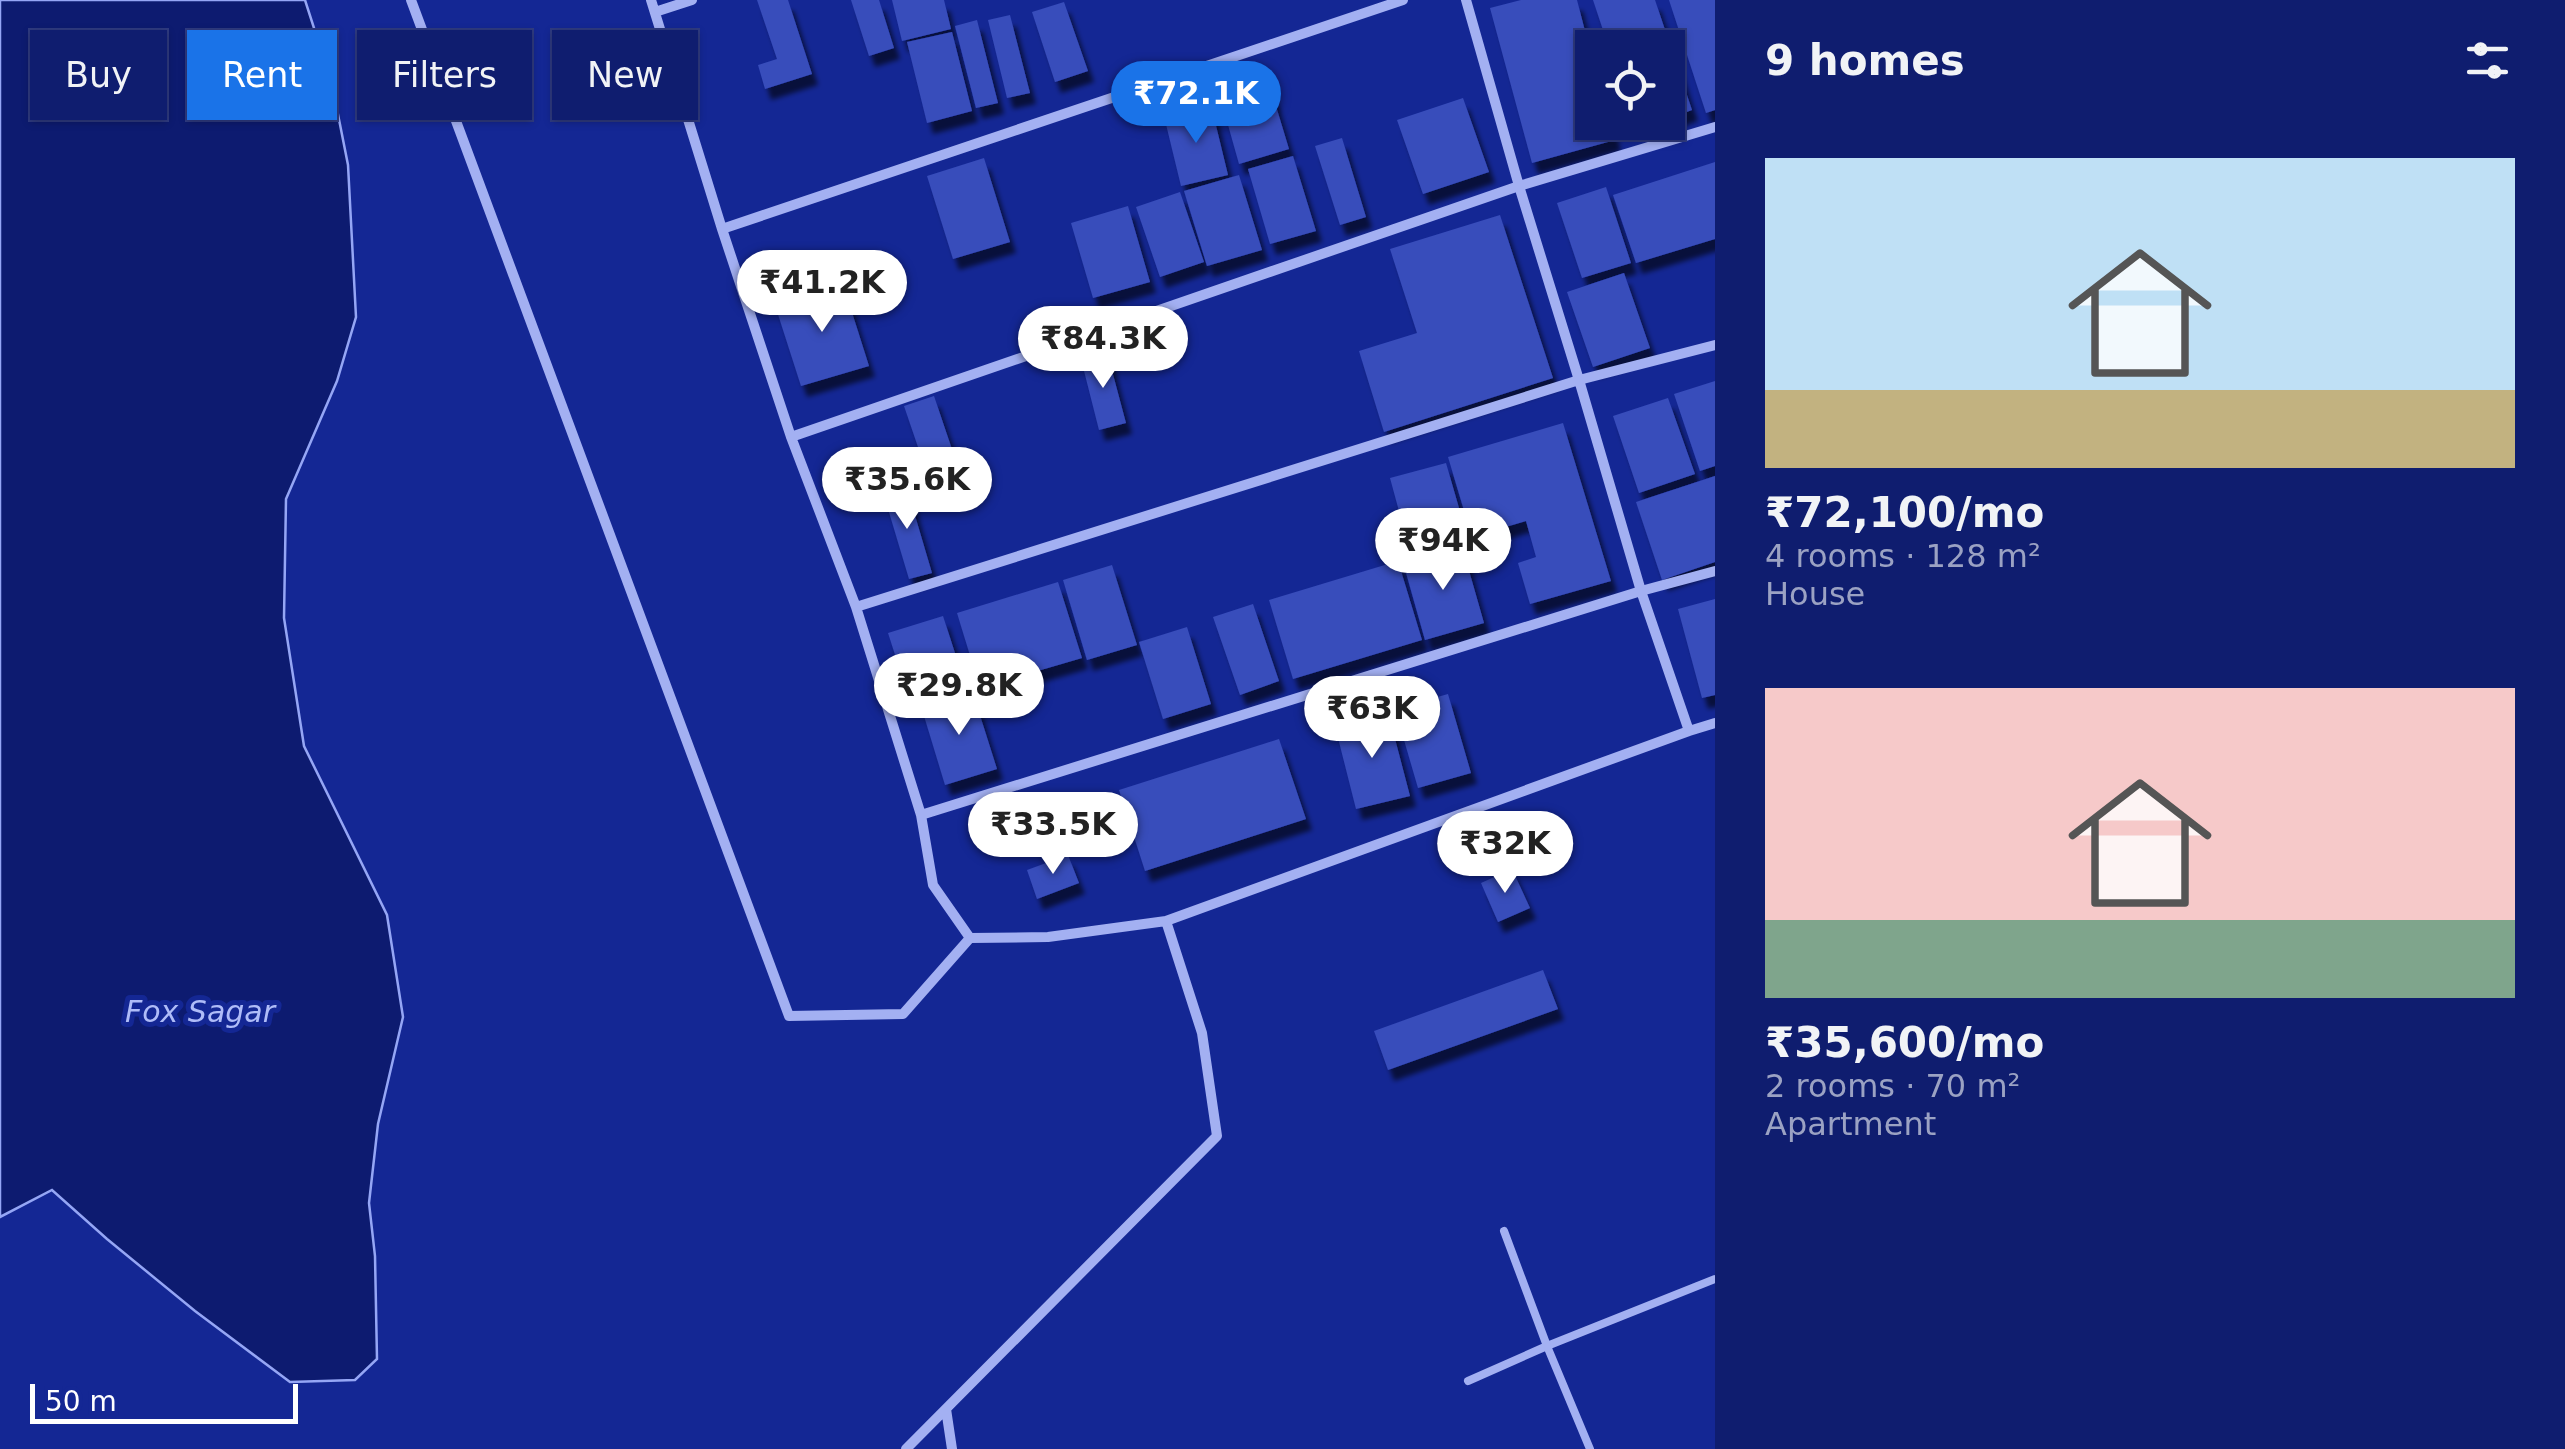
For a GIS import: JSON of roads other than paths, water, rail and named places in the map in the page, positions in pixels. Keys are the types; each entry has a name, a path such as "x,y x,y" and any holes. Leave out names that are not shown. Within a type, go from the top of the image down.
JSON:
{"street":[{"path":"412,0 789,1016 903,1014 970,938 1048,938 1166,920 1715,723"},
{"path":"692,0 653,6 791,437 856,607 921,815 933,885 970,938"},
{"path":"722,229 1403,0"},
{"path":"1466,0 1641,591 1689,730"},
{"path":"791,437 1519,186 1715,128"},
{"path":"856,607 1579,380 1715,345"},
{"path":"921,815 1715,571"},
{"path":"906,1449 1218,1136 1202,1032 1166,920"},
{"path":"946,1408 952,1449"}],"lane":[{"path":"1504,1231 1590,1449"},
{"path":"1468,1380 1715,1279"}],"water":[{"name":"Fox Sagar","path":"0,0 305,0 315,30 187,30 187,120 337,120 337,109 348,165 356,317 337,381 286,499 284,618 304,746 387,915 403,1017 378,1124 369,1203 375,1256 377,1359 355,1380 290,1382 195,1311 52,1190 0,1217"}]}
